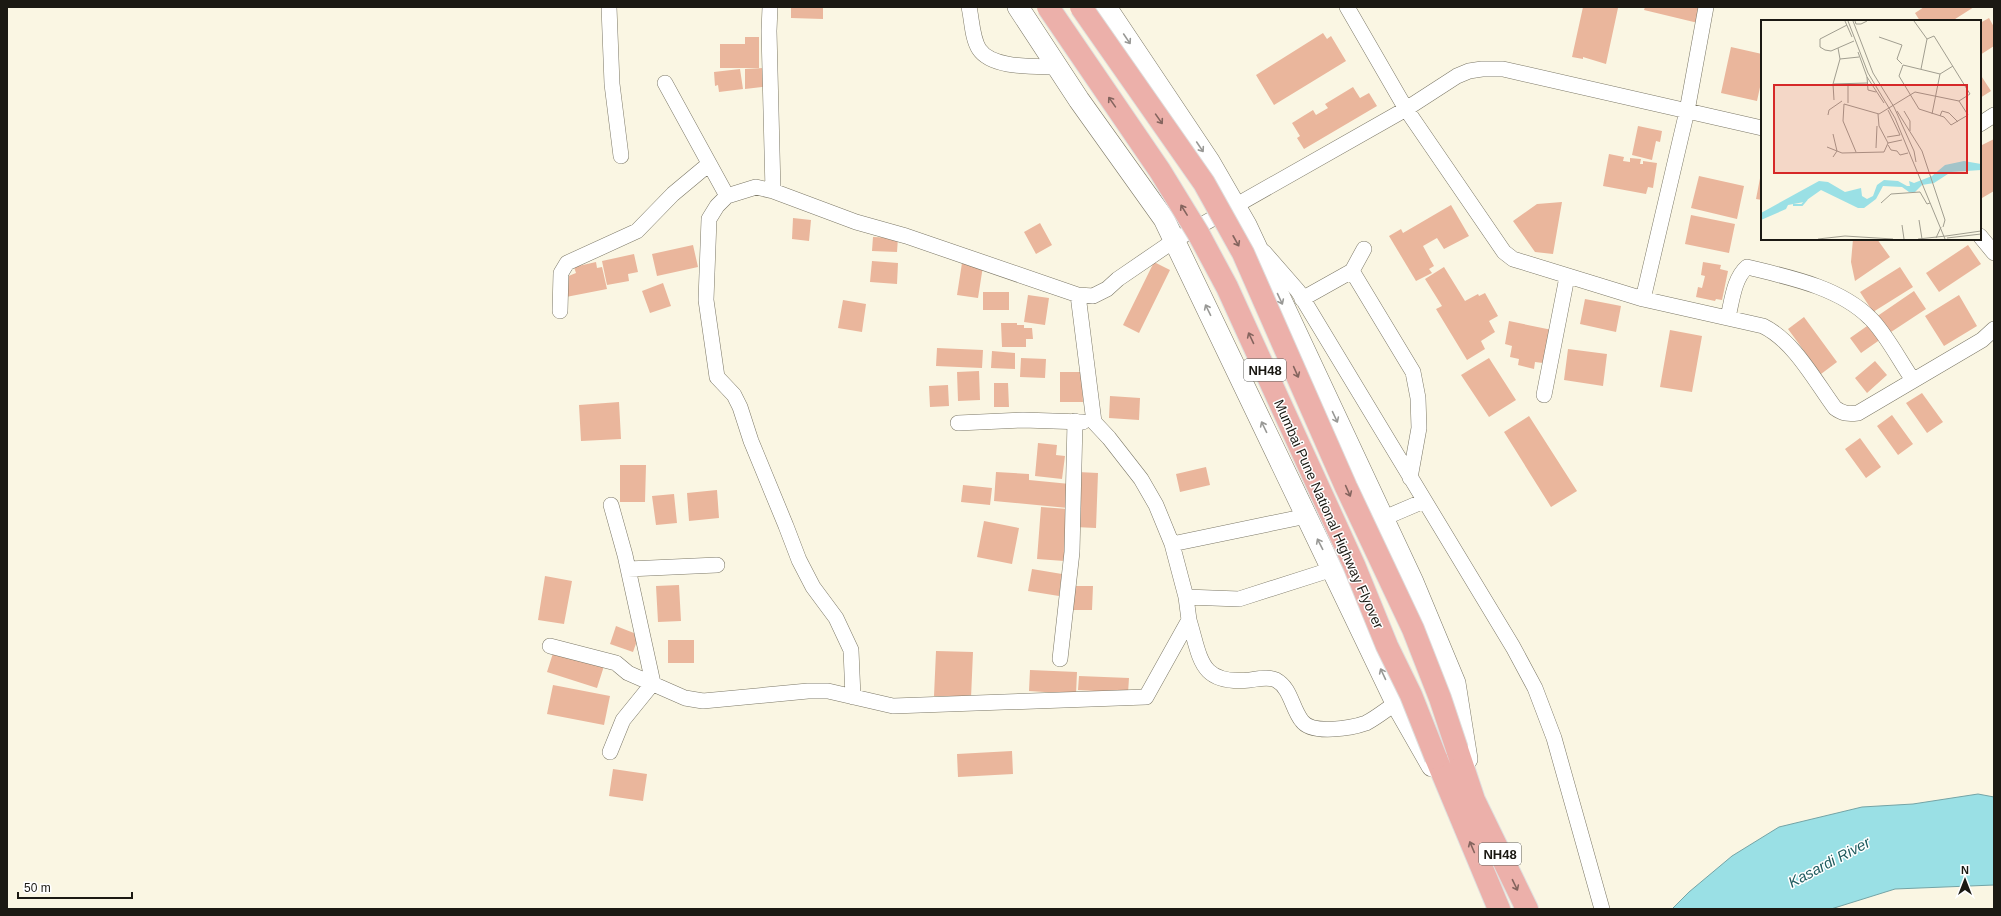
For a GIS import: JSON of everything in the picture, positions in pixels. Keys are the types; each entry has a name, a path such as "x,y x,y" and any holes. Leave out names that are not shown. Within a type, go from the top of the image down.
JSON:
{"highway":[{"name":"Mumbai Pune National Highway Flyover","path":"1048,7 1160,171 1198,232 1223,280 1354,565 1387,646 1411,695 1436,758 1464,803"},
{"name":"Mumbai Pune National Highway Flyover","path":"1081,7 1204,183 1243,253 1346,487 1413,629 1440,698 1457,749 1464,803"},
{"name":"NH48","path":"1464,803 1499,909"},
{"name":"NH48","path":"1464,803 1526,909"}],"main road":[{"path":"1018,7 1164,219 1396,703 1464,803"},
{"path":"1106,7 1209,161 1236,207 1413,582 1455,683 1464,803"}],"street":[{"path":"609,7 612,84 621,156"},
{"path":"770,7 769,31 773,191"},
{"path":"969,7 979,49 988,59 1001,63 1058,67"},
{"path":"1347,7 1406,109 1504,252 1513,259 1567,277 1643,299 1763,326 1774,332 1786,342 1835,408 1841,412 1858,413 1982,340 1994,329"},
{"path":"1643,299 1687,111 1706,7"},
{"path":"853,696 851,650 836,618 813,587 798,560 786,526 751,442 740,407 734,395 717,377 706,300 709,219 717,206 727,196 756,187 773,191 856,222 906,236 1078,295 1093,296 1107,289 1118,279 1174,240 1236,207 1406,109 1457,76 1482,69 1503,69 1761,128"},
{"path":"665,83 727,196"},
{"path":"1981,123 1994,115"},
{"path":"560,310 561,272 567,263 637,231 673,194 709,164"},
{"path":"1251,236 1302,299 1513,647 1535,688 1554,738 1602,909"},
{"path":"1981,237 1994,253"},
{"path":"1302,299 1352,271 1364,249"},
{"path":"1728,317 1738,279 1741,272 1747,268 1823,289 1848,302 1870,318 1914,380"},
{"path":"1352,271 1413,372 1418,398 1420,428 1410,478"},
{"path":"1544,395 1567,277"},
{"path":"1078,295 1094,422 1110,438 1141,479 1156,505 1172,544 1186,597 1189,620 1203,666 1213,677 1233,682 1268,678 1277,681 1287,690 1302,722 1310,727 1323,729 1340,728 1366,723 1396,703"},
{"path":"958,423 1023,420 1094,422"},
{"path":"1060,659 1072,552 1075,422"},
{"path":"1384,518 1424,501"},
{"path":"611,505 628,569 653,683"},
{"path":"1172,544 1306,516"},
{"path":"628,569 717,565"},
{"path":"1186,597 1239,599 1333,569"},
{"path":"550,646 616,663 628,673 685,698 703,701 808,691 828,691 893,706 1146,697 1189,620"},
{"path":"610,752 623,720 653,683"}],"water":[{"name":"Kasardi River","path":"1978,794 1994,797 1994,885 1895,889 1831,909 1672,909 1689,892 1732,856 1779,827 1862,807 1913,804"}],"building":[{"path":"791,7 823,7 823,19 791,18"},
{"path":"1583,7 1618,8 1606,64 1583,57 1583,59 1572,57"},
{"path":"1645,7 1702,7 1698,23 1644,10"},
{"path":"1924,7 1974,7 1954,20 1919,20 1915,13"},
{"path":"1989,18 1994,27 1994,46 1981,54 1981,22"},
{"path":"1323,33 1327,39 1331,36 1346,61 1274,105 1256,75"},
{"path":"745,37 759,37 759,68 720,68 720,44 745,44"},
{"path":"1731,47 1761,54 1761,83 1757,101 1721,93"},
{"path":"763,68 769,86 745,89 745,69"},
{"path":"740,69 743,89 719,92 718,85 715,86 714,72"},
{"path":"1981,76 1991,91 1981,97"},
{"path":"1353,87 1360,98 1369,93 1377,106 1304,149 1297,138 1300,136 1292,123 1313,110 1316,115 1328,108 1325,104"},
{"path":"1638,126 1662,131 1660,142 1656,141 1652,160 1632,155"},
{"path":"1994,139 1994,191 1982,198 1981,196 1981,146"},
{"path":"1609,154 1624,157 1623,161 1630,162 1630,158 1641,159 1640,164 1643,164 1643,161 1657,163 1653,188 1648,187 1646,194 1603,186"},
{"path":"1761,173 1761,200 1756,199"},
{"path":"1699,176 1744,186 1737,219 1691,208"},
{"path":"1562,202 1553,254 1535,252 1513,221 1537,204"},
{"path":"1451,205 1469,236 1444,249 1437,238 1423,246 1434,266 1429,269 1432,273 1416,281 1389,236 1401,229 1403,233"},
{"path":"1691,215 1735,224 1729,253 1685,244"},
{"path":"793,218 811,220 809,241 792,239"},
{"path":"1040,223 1052,245 1036,254 1024,232"},
{"path":"873,237 898,238 897,252 872,251"},
{"path":"1853,240 1878,240 1890,257 1855,281 1851,262"},
{"path":"693,245 698,267 657,276 652,254"},
{"path":"1968,245 1981,264 1939,292 1926,273"},
{"path":"634,254 638,272 628,274 629,281 607,285 602,261"},
{"path":"872,261 898,263 897,284 870,282"},
{"path":"596,262 597,268 602,267 607,289 566,297 566,277 576,273 574,267"},
{"path":"1154,262 1170,270 1139,333 1123,325"},
{"path":"1703,262 1721,265 1720,269 1728,271 1722,300 1716,299 1715,301 1696,297 1698,287 1702,288 1705,276 1701,275"},
{"path":"962,263 983,266 978,298 957,295"},
{"path":"1444,267 1465,301 1478,294 1479,296 1485,293 1498,316 1489,321 1495,332 1481,341 1485,349 1467,360 1436,309 1442,306 1425,279"},
{"path":"1900,267 1913,287 1873,312 1860,292"},
{"path":"663,283 671,306 650,313 642,291"},
{"path":"1914,291 1926,309 1888,334 1876,317"},
{"path":"983,292 1009,292 1009,310 983,310"},
{"path":"1028,295 1049,298 1045,325 1024,322"},
{"path":"1959,295 1977,326 1944,346 1925,316"},
{"path":"1585,299 1621,306 1616,332 1580,324"},
{"path":"843,300 866,304 862,332 838,328"},
{"path":"1804,317 1837,362 1821,374 1788,329"},
{"path":"1509,321 1552,330 1543,363 1535,362 1534,369 1518,365 1519,359 1510,357 1512,346 1505,344"},
{"path":"1001,323 1017,323 1017,325 1024,325 1024,328 1032,328 1033,339 1026,339 1026,347 1002,347"},
{"path":"1870,324 1881,339 1861,353 1850,338"},
{"path":"1670,330 1702,336 1692,392 1660,387"},
{"path":"937,348 983,350 982,368 936,366"},
{"path":"1568,349 1607,354 1603,386 1564,380"},
{"path":"992,351 1015,353 1015,369 991,368"},
{"path":"1021,358 1046,359 1045,378 1020,377"},
{"path":"1489,358 1516,400 1489,417 1461,375"},
{"path":"1875,361 1887,375 1867,393 1855,378"},
{"path":"979,371 980,400 958,401 957,372"},
{"path":"1060,372 1082,372 1083,402 1060,402"},
{"path":"994,383 1008,383 1009,407 994,407"},
{"path":"948,385 949,406 930,407 929,386"},
{"path":"1922,393 1943,422 1927,433 1906,403"},
{"path":"1110,396 1140,398 1139,420 1109,418"},
{"path":"619,402 621,439 581,441 579,405"},
{"path":"1892,415 1913,444 1898,455 1877,426"},
{"path":"1529,416 1577,491 1551,507 1504,432"},
{"path":"1860,438 1881,467 1866,478 1845,449"},
{"path":"1038,443 1057,445 1056,455 1065,456 1062,479 1035,476"},
{"path":"620,465 646,465 645,502 620,502"},
{"path":"1206,467 1210,485 1180,492 1176,474"},
{"path":"996,472 1029,474 1029,480 1070,484 1068,508 994,501"},
{"path":"1078,472 1098,473 1096,528 1075,527"},
{"path":"963,485 992,488 990,505 961,502"},
{"path":"717,490 719,518 689,521 687,493"},
{"path":"674,494 677,523 656,525 652,496"},
{"path":"1041,507 1068,509 1064,561 1037,559"},
{"path":"984,521 1019,528 1012,564 977,557"},
{"path":"1032,569 1062,574 1059,596 1028,591"},
{"path":"545,576 572,581 564,624 538,620"},
{"path":"679,585 681,621 658,622 656,586"},
{"path":"1074,586 1093,586 1092,610 1073,610"},
{"path":"616,626 639,635 633,652 610,644"},
{"path":"668,640 694,640 694,663 668,663"},
{"path":"554,650 604,666 597,688 547,672"},
{"path":"936,651 973,652 971,698 934,696"},
{"path":"1030,670 1077,672 1076,694 1029,691"},
{"path":"1079,676 1129,678 1128,693 1078,690"},
{"path":"553,685 610,696 604,725 547,714"},
{"path":"1012,751 1013,774 958,777 957,754"},
{"path":"613,769 647,774 643,801 609,796"}]}
